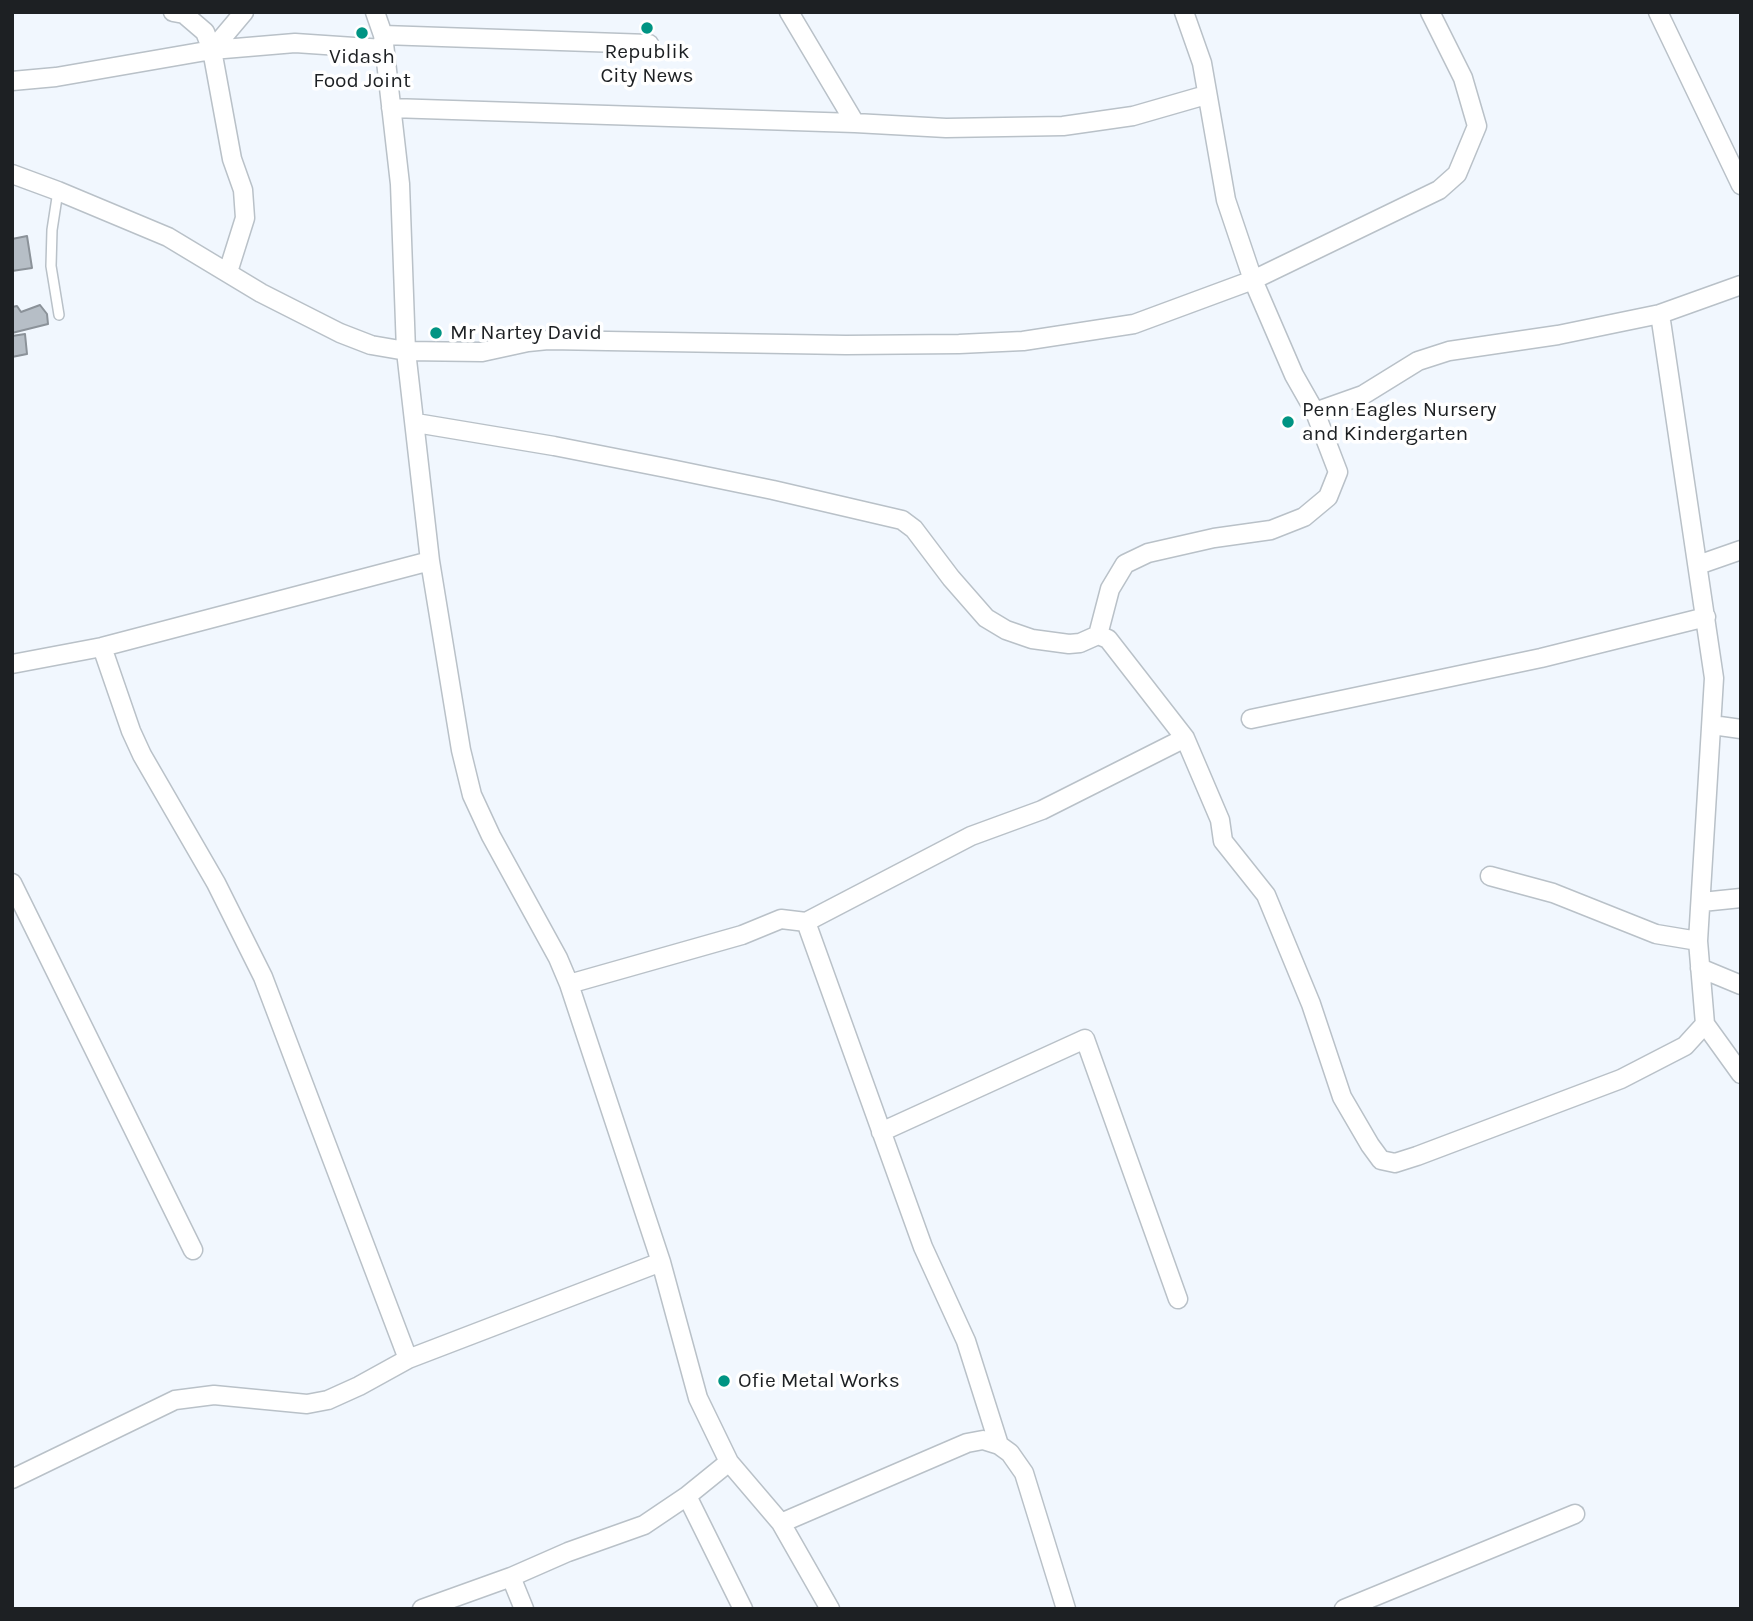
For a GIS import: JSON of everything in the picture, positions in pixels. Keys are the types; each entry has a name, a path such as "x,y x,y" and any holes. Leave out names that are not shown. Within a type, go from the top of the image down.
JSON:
{"street":[{"path":"173,12 184,14 205,33 212,50 232,159 243,190 245,218 228,272"},
{"path":"212,50 244,12"},
{"path":"375,12 384,42 400,184 406,351 430,561 461,750 472,795 569,984 661,1262 698,1398 729,1462 781,1523 830,1609"},
{"path":"789,12 855,123"},
{"path":"1098,635 1110,589 1125,564 1148,554 1214,538 1271,530 1304,517 1328,497 1338,471 1315,412 1294,375 1253,280 1226,200 1202,62 1184,12"},
{"path":"12,174 168,237 261,293 340,333 370,345 406,351 482,352 548,340 846,345 1023,341 1135,324 1253,280 1439,190 1457,174 1477,126 1463,78 1430,12"},
{"path":"1658,12 1741,184"},
{"path":"12,81 56,77 212,50 295,43 649,44"},
{"path":"391,108 946,128 1063,126 1133,116 1206,95"},
{"path":"1315,412 1363,395 1418,361 1449,351 1558,335 1660,314 1741,285"},
{"path":"1660,314 1714,678 1698,941 1704,1024 1741,1074"},
{"path":"416,423 579,451 773,490 902,520 914,529 986,618 1006,630 1032,639 1069,644 1080,643 1098,635 1108,639 1185,738 1220,820 1223,841 1266,895 1311,1004 1342,1097 1381,1160 1395,1163 1418,1156 1621,1079 1685,1046 1704,1024"},
{"path":"1698,565 1741,550"},
{"path":"12,664 102,647 430,561"},
{"path":"1251,719 1541,658 1706,617"},
{"path":"102,647 142,755 216,883 263,977 408,1359"},
{"path":"1712,725 1741,729"},
{"path":"569,984 742,935 781,919 806,922 971,836 1042,810 1185,738"},
{"path":"1490,876 1553,893 1656,934 1698,941"},
{"path":"12,883 192,1250"},
{"path":"1702,902 1741,898"},
{"path":"806,922 923,1247 966,1341 999,1445"},
{"path":"1700,968 1741,985"},
{"path":"881,1132 1085,1040 1178,1299"},
{"path":"12,1479 175,1399 214,1395 307,1404 328,1400 408,1359 661,1262"},
{"path":"781,1523 967,1443 983,1440 999,1445 1010,1453 1024,1473 1066,1609"},
{"path":"422,1609 644,1525 687,1496 729,1462"},
{"path":"687,1496 743,1609"},
{"path":"1344,1609 1575,1514"},
{"path":"511,1577 524,1609"}],"lane":[{"path":"58,191 52,230 51,266 58,315"}],"building":[{"path":"27,236 32,268 12,271 12,239"},
{"path":"40,305 47,314 48,324 12,333 12,307 17,306 21,312"},
{"path":"25,334 27,354 12,357 12,336"}],"place":[{"name":"Republik City News","path":"647,28"},
{"name":"Vidash Food Joint","path":"362,33"},
{"name":"Mr Nartey David","path":"436,333"},
{"name":"Penn Eagles Nursery and Kindergarten","path":"1288,422"},
{"name":"Ofie Metal Works","path":"724,1381"}]}
